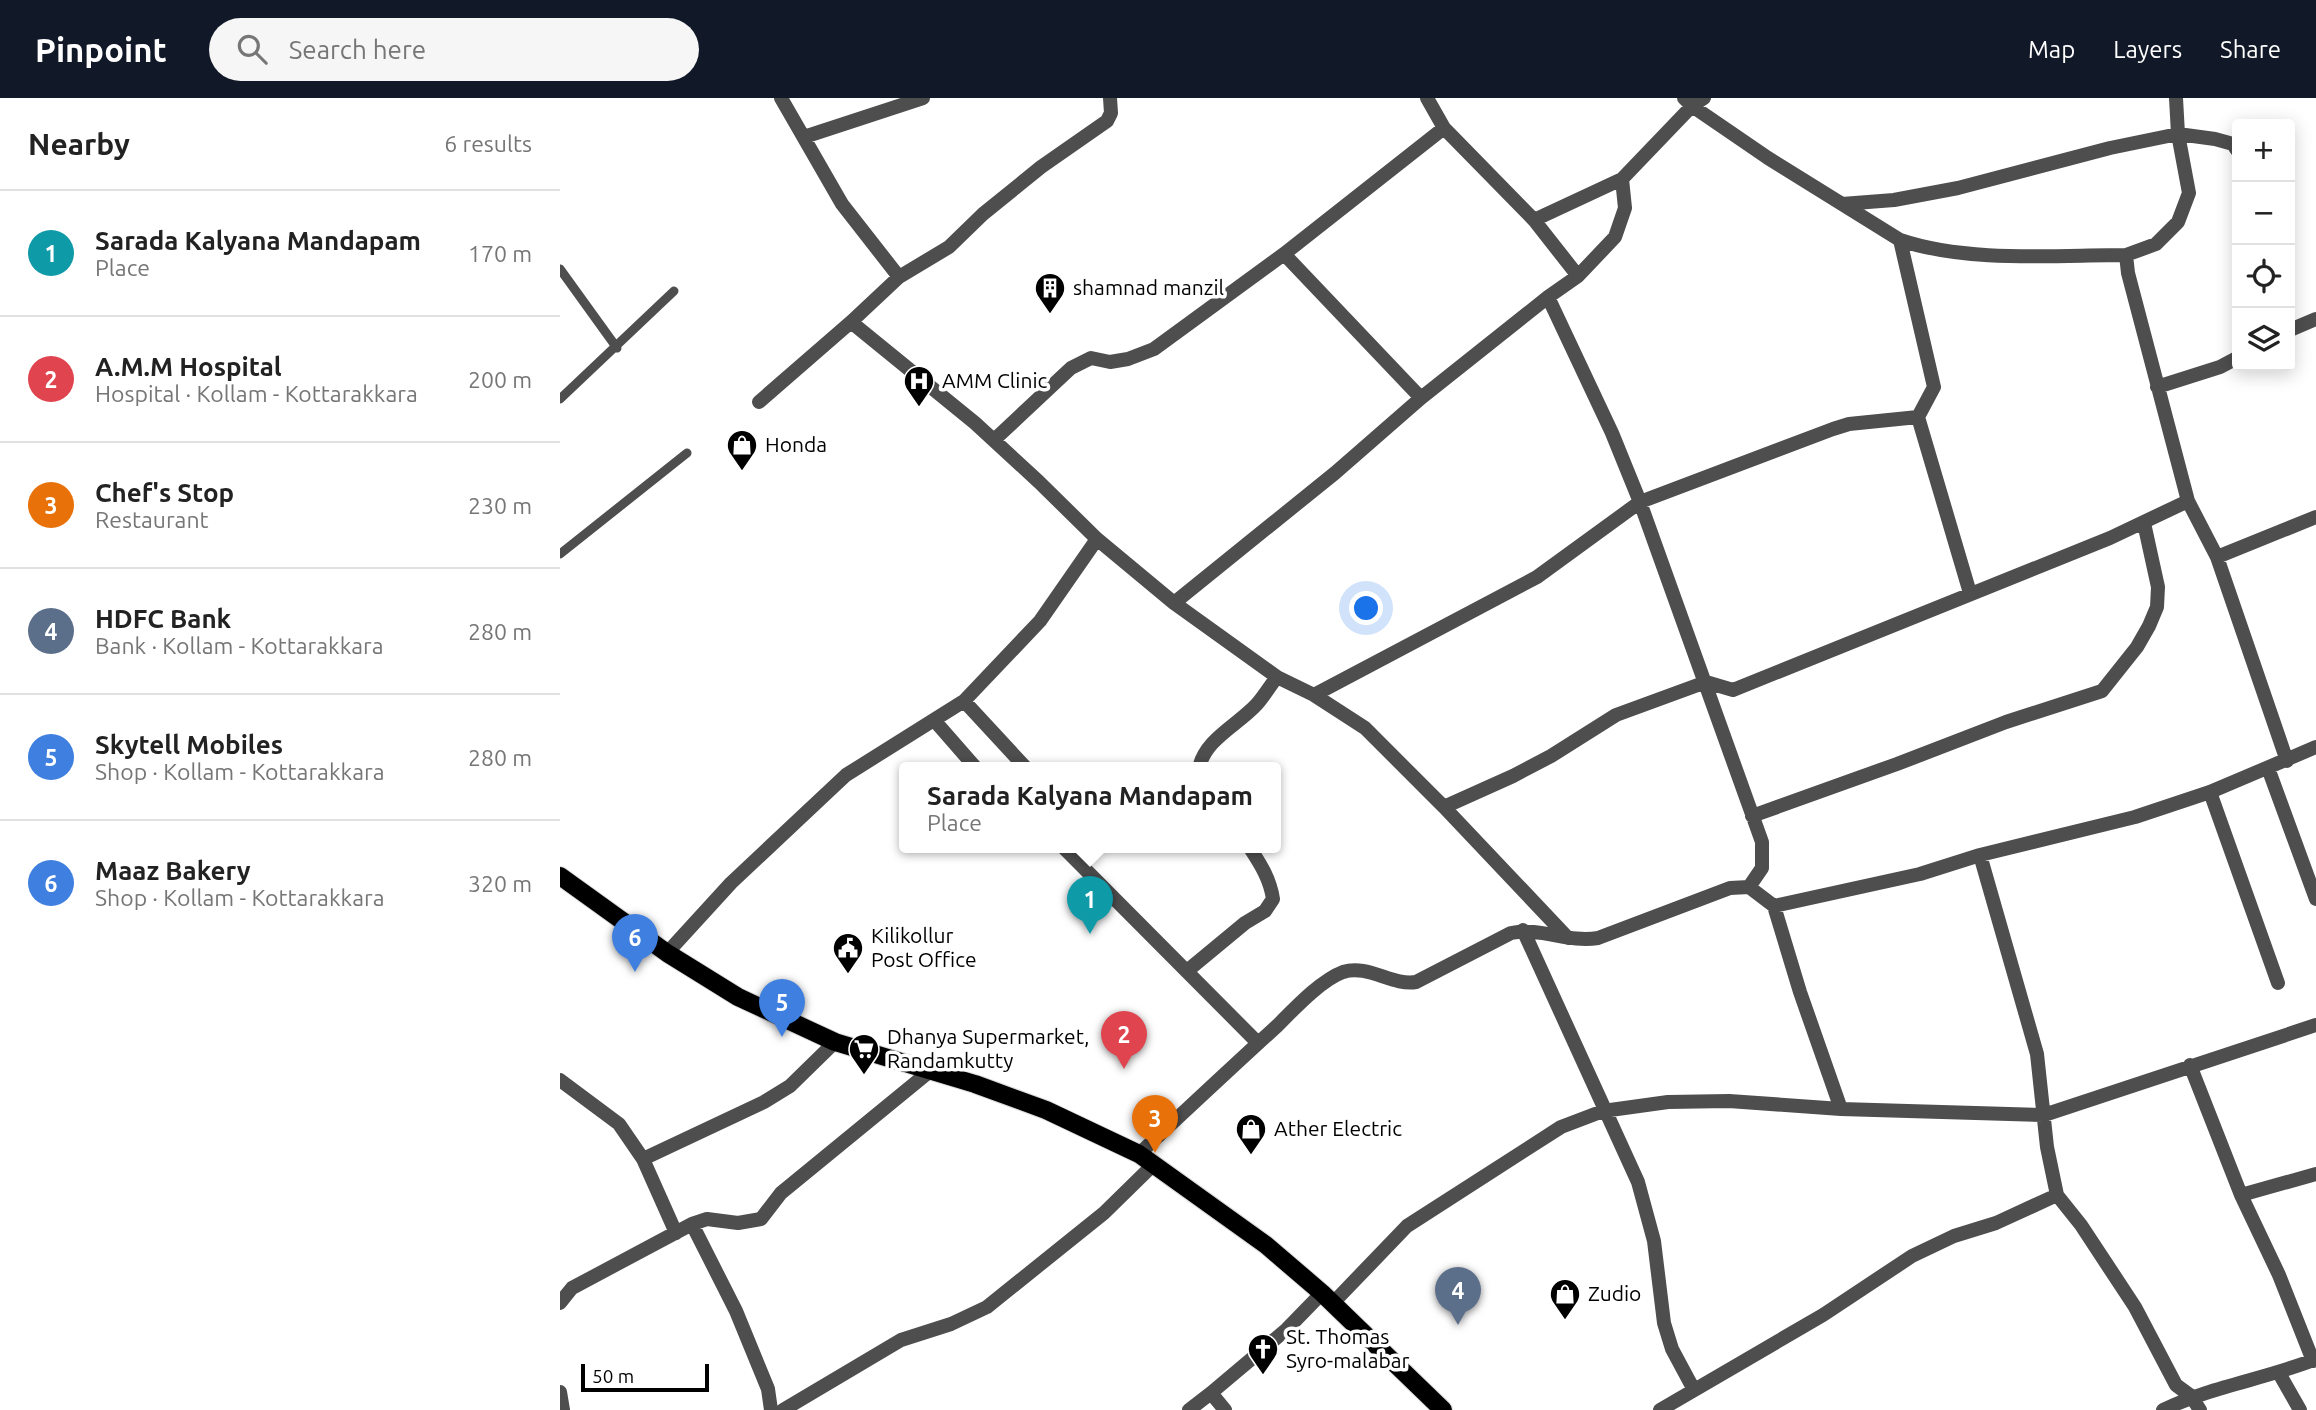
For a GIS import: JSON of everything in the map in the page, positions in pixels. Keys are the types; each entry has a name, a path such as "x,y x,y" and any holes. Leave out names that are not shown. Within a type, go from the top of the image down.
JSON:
{"main road":[{"path":"560,876 667,953 738,997 835,1042 1046,1110 1147,1159 1266,1245 1328,1298 1443,1410"}],"street":[{"path":"781,98 842,204 899,276"},
{"path":"804,137 923,98"},
{"path":"759,402 899,276 949,247 983,214 1041,167 1107,121 1111,113 1110,98"},
{"path":"1427,98 1444,128 1534,220 1578,276"},
{"path":"1534,220 1622,179 1693,101 1768,158 1900,240 1922,247 1991,255 2126,255 2155,244 2178,222 2189,193 2178,134 2176,98"},
{"path":"994,440 1071,368 1091,358 1110,362 1128,359 1154,349 1284,254 1444,128"},
{"path":"1842,204 1894,200 1958,188 2110,148 2178,134 2232,144"},
{"path":"1174,603 1335,473 1421,398 1578,276 1615,237 1625,208 1622,179"},
{"path":"1900,240 1934,387 1917,417 1970,593"},
{"path":"1284,254 1421,398"},
{"path":"2126,255 2128,273 2157,387 2189,501 2217,557 2287,761"},
{"path":"1548,297 1612,433 1640,502 1762,842 1762,868 1749,887"},
{"path":"2295,326 2316,320"},
{"path":"851,322 994,440 1097,539 1174,603 1277,677 1314,695 1365,728 1569,939"},
{"path":"2157,387 2232,361"},
{"path":"1314,695 1537,577 1640,502 1849,424 1917,417"},
{"path":"1444,807 1532,766 1616,715 1706,682 1733,690 2144,523 2189,501"},
{"path":"2217,557 2316,517"},
{"path":"1752,816 2006,722 2102,691 2137,647 2157,607 2158,587 2144,523"},
{"path":"667,953 731,883 846,775 964,701 1040,621 1097,539"},
{"path":"1201,762 1206,748 1258,703 1277,677"},
{"path":"964,701 1020,762"},
{"path":"934,720 971,762"},
{"path":"1774,906 1920,874 1980,855 2135,817 2210,792 2316,747"},
{"path":"2268,768 2316,899"},
{"path":"2210,792 2278,983"},
{"path":"1069,853 1258,1044"},
{"path":"1187,971 1245,923 1265,911 1273,899 1271,885 1254,853"},
{"path":"1980,855 2038,1054 2044,1115 2057,1195 2081,1225 2135,1307 2176,1385 2192,1396 2200,1410"},
{"path":"783,1410 901,1340 951,1324 987,1307 1104,1213 1147,1159 1258,1044 1330,978 1341,973 1353,970 1407,983 1416,982 1511,933 1523,930 1582,941 1598,938 1730,888 1749,887 1774,906 1800,992 1841,1109"},
{"path":"1523,930 1626,1155 1647,1209 1656,1252 1664,1323 1672,1349 1693,1390"},
{"path":"1189,1410 1328,1298 1407,1226 1561,1127 1604,1111 1668,1102 1730,1101 1841,1109 2044,1115 2316,1025"},
{"path":"643,1159 764,1102 790,1086 835,1042"},
{"path":"2163,1410 2192,1396 2278,1373 2314,1360 2279,1275 2241,1195 2190,1065"},
{"path":"560,1303 572,1288 692,1224 707,1219 738,1223 761,1219 781,1193 930,1071"},
{"path":"560,1080 619,1124 643,1159 676,1233"},
{"path":"2241,1195 2316,1174"},
{"path":"1660,1410 1823,1315 1912,1256 1954,1236 1996,1223 2057,1195"},
{"path":"692,1224 736,1311 768,1389 771,1410"},
{"path":"2278,1373 2300,1410"},
{"path":"560,1392 563,1410"},
{"path":"1211,1393 1225,1410"}],"lane":[{"path":"560,269 617,348"},
{"path":"560,399 617,348 674,291"},
{"path":"560,554 687,453"}],"place":[{"name":"shamnad manzil","path":"1050,315"},
{"name":"AMM Clinic","path":"919,408"},
{"name":"Honda","path":"742,472"},
{"name":"Sarada Kalyana Mandapam","path":"1090,934"},
{"name":"Maaz Bakery","path":"635,972"},
{"name":"Kilikollur Post Office","path":"848,975"},
{"name":"Skytell Mobiles","path":"782,1037"},
{"name":"A.M.M Hospital","path":"1124,1069"},
{"name":"Dhanya Supermarket, Randamkutty","path":"864,1076"},
{"name":"Chef's Stop","path":"1155,1153"},
{"name":"Ather Electric","path":"1251,1156"},
{"name":"Zudio","path":"1565,1321"},
{"name":"HDFC Bank","path":"1458,1325"},
{"name":"St. Thomas Syro-malabar","path":"1263,1376"}]}
